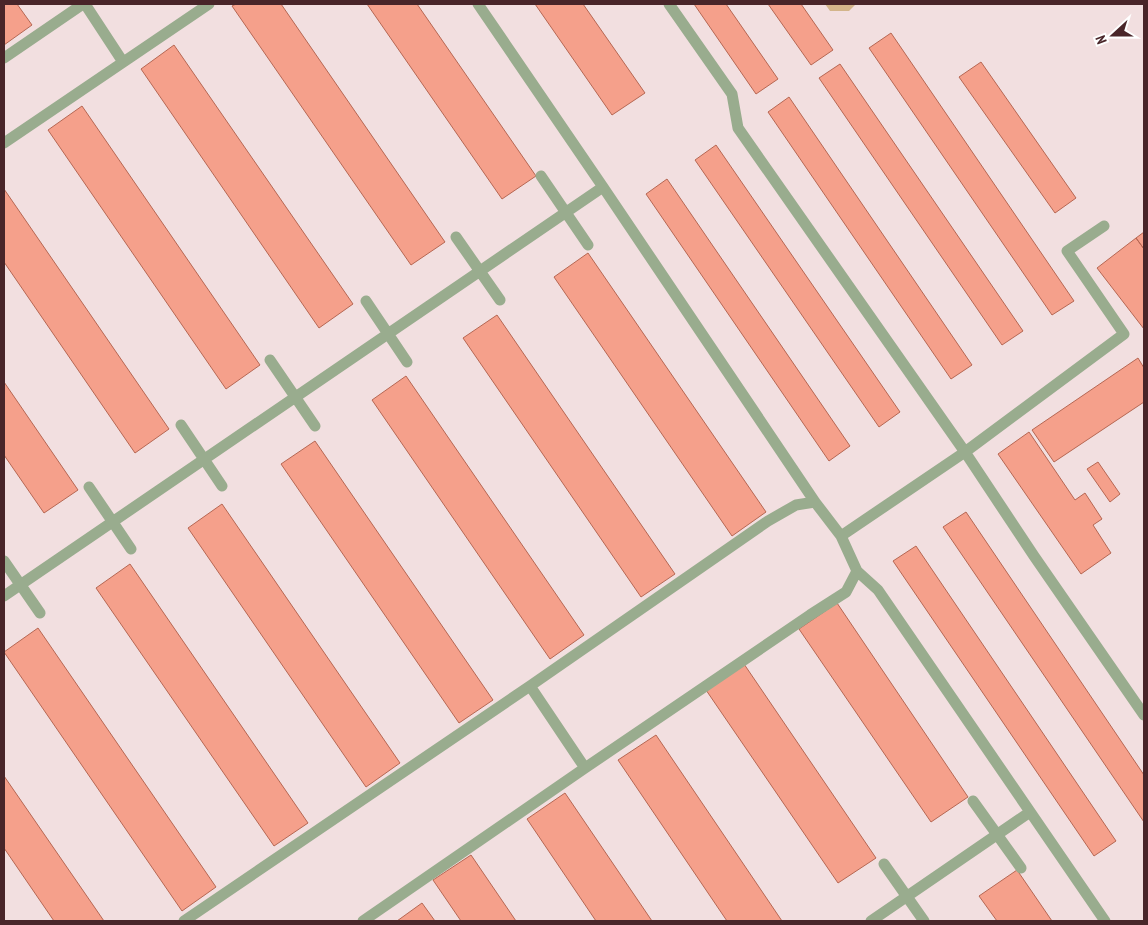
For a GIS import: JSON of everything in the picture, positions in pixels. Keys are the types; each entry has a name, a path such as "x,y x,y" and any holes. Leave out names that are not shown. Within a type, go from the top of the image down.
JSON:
{"lane":[{"path":"4,58 84,4 123,62"},
{"path":"4,143 209,4"},
{"path":"478,4 815,502 841,536 858,571 878,590 1105,921"},
{"path":"669,4 732,94 738,128 965,452 1144,715"},
{"path":"542,176 588,244"},
{"path":"4,596 603,187"},
{"path":"841,536 965,452 1124,334 1067,251 1104,226"},
{"path":"456,237 500,300"},
{"path":"366,301 407,362"},
{"path":"270,360 315,426"},
{"path":"181,425 222,486"},
{"path":"89,487 131,550"},
{"path":"184,921 530,686 768,521 796,505 815,502"},
{"path":"4,561 40,613"},
{"path":"363,921 846,592 858,571"},
{"path":"530,686 585,768"},
{"path":"973,801 1021,868"},
{"path":"871,921 1030,812"},
{"path":"884,864 924,921"}],"shaded area":[{"path":"825,4 856,4 849,11 830,11"}],"building":[{"path":"4,4 17,4 32,25 4,45"},
{"path":"236,4 281,4 445,242 411,265 232,6"},
{"path":"367,4 417,4 536,176 502,199"},
{"path":"535,4 583,4 645,93 612,115"},
{"path":"694,4 726,4 778,79 756,94"},
{"path":"768,4 801,4 833,50 811,65"},
{"path":"891,33 1074,301 1052,315 869,48"},
{"path":"174,45 353,304 319,328 141,69"},
{"path":"981,62 1076,198 1055,213 959,77"},
{"path":"840,64 1023,331 1002,345 819,78"},
{"path":"789,97 972,365 951,379 768,112"},
{"path":"82,106 260,365 226,389 48,130"},
{"path":"716,145 900,412 879,427 695,160"},
{"path":"667,179 850,446 829,461 646,194"},
{"path":"4,189 169,429 135,453 4,262"},
{"path":"1144,232 1144,249 1136,238"},
{"path":"1136,238 1144,249 1144,329 1097,268"},
{"path":"588,253 766,512 732,536 554,277"},
{"path":"497,315 675,574 641,597 463,338"},
{"path":"1138,358 1144,368 1144,402 1054,462 1032,430"},
{"path":"406,376 584,635 550,659 372,400"},
{"path":"4,382 78,490 44,513 4,455"},
{"path":"1029,432 1075,500 1085,493 1102,519 1093,525 1111,553 1081,574 998,454"},
{"path":"315,441 493,700 459,723 281,464"},
{"path":"1098,462 1120,494 1110,502 1087,469"},
{"path":"222,504 400,763 366,787 188,528"},
{"path":"966,512 1144,775 1144,822 943,527"},
{"path":"916,546 1116,841 1094,856 893,561"},
{"path":"130,564 308,823 274,846 96,588"},
{"path":"837,603 968,797 931,822 799,629"},
{"path":"38,628 216,887 182,911 4,652"},
{"path":"744,664 876,858 838,883 706,690"},
{"path":"656,735 782,921 727,921 618,760"},
{"path":"4,776 104,921 54,921 4,848"},
{"path":"565,793 652,921 596,921 527,819"},
{"path":"471,855 516,921 461,921 433,880"},
{"path":"1017,870 1052,921 997,921 979,896"},
{"path":"422,903 435,921 397,921"}]}
